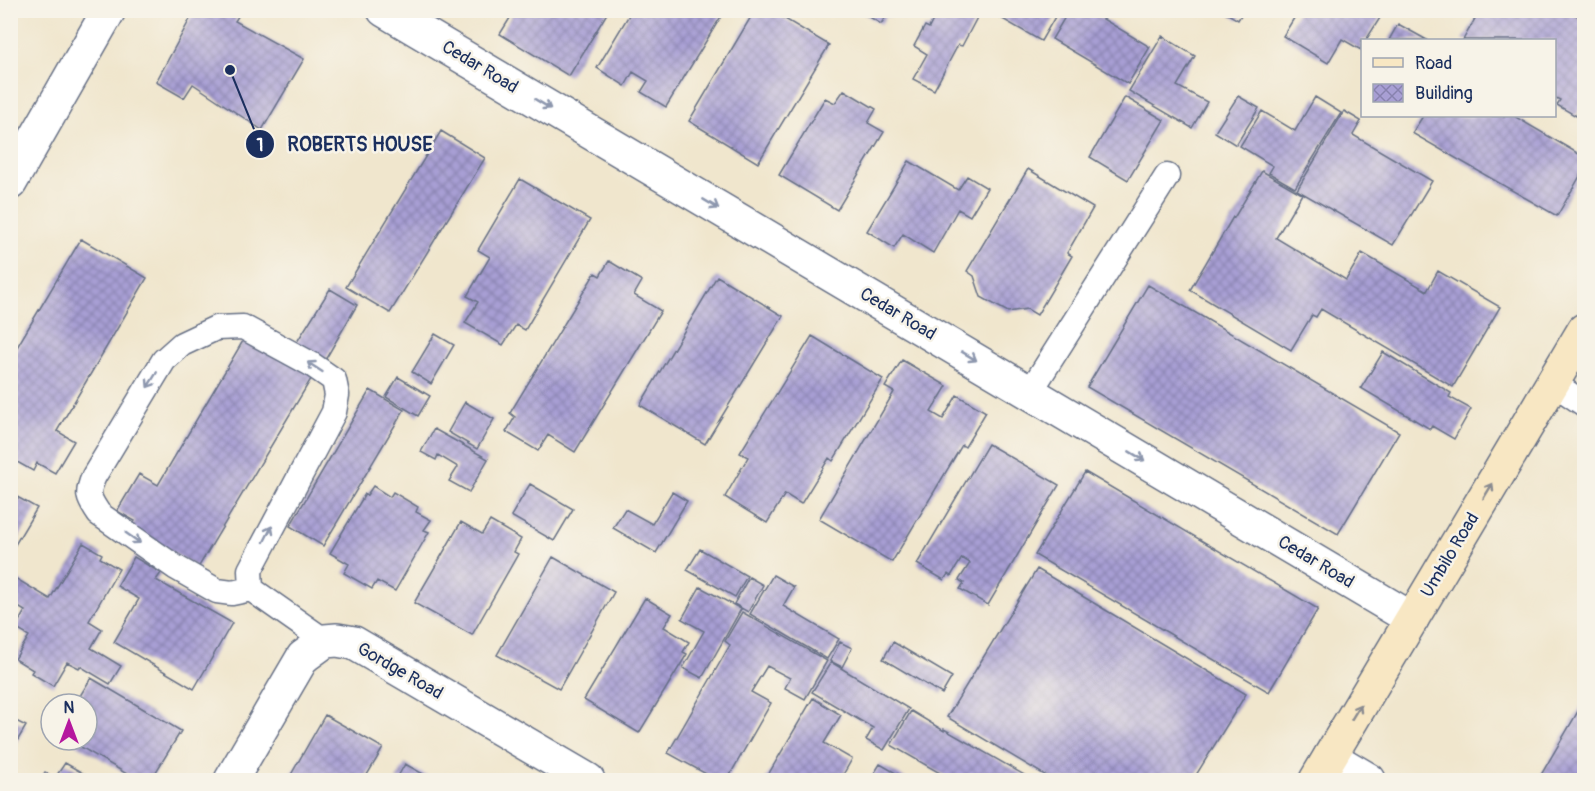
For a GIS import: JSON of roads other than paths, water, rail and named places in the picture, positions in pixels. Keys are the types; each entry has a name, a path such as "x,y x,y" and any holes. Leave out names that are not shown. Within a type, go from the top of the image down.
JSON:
{"main road":[{"name":"Umbilo Road","path":"1323,769 1584,330"}],"street":[{"path":"10,183 109,10"},
{"name":"Cedar Road","path":"384,10 1412,618"},
{"name":"Gordge Road","path":"325,641 337,640 354,644 588,780"},
{"path":"231,780 303,657 325,641"},
{"path":"1323,769 1369,780"}],"lane":[{"path":"1030,392 1167,176"},
{"path":"251,589 250,570 334,412 337,395 334,380 302,358 243,327 216,328 182,344 164,360 94,476 88,489 91,501 99,514 175,567 217,591 232,593 251,589 325,641"},
{"path":"1553,383 1584,404"}],"place":[{"name":"ROBERTS HOUSE","path":"230,70"}]}
